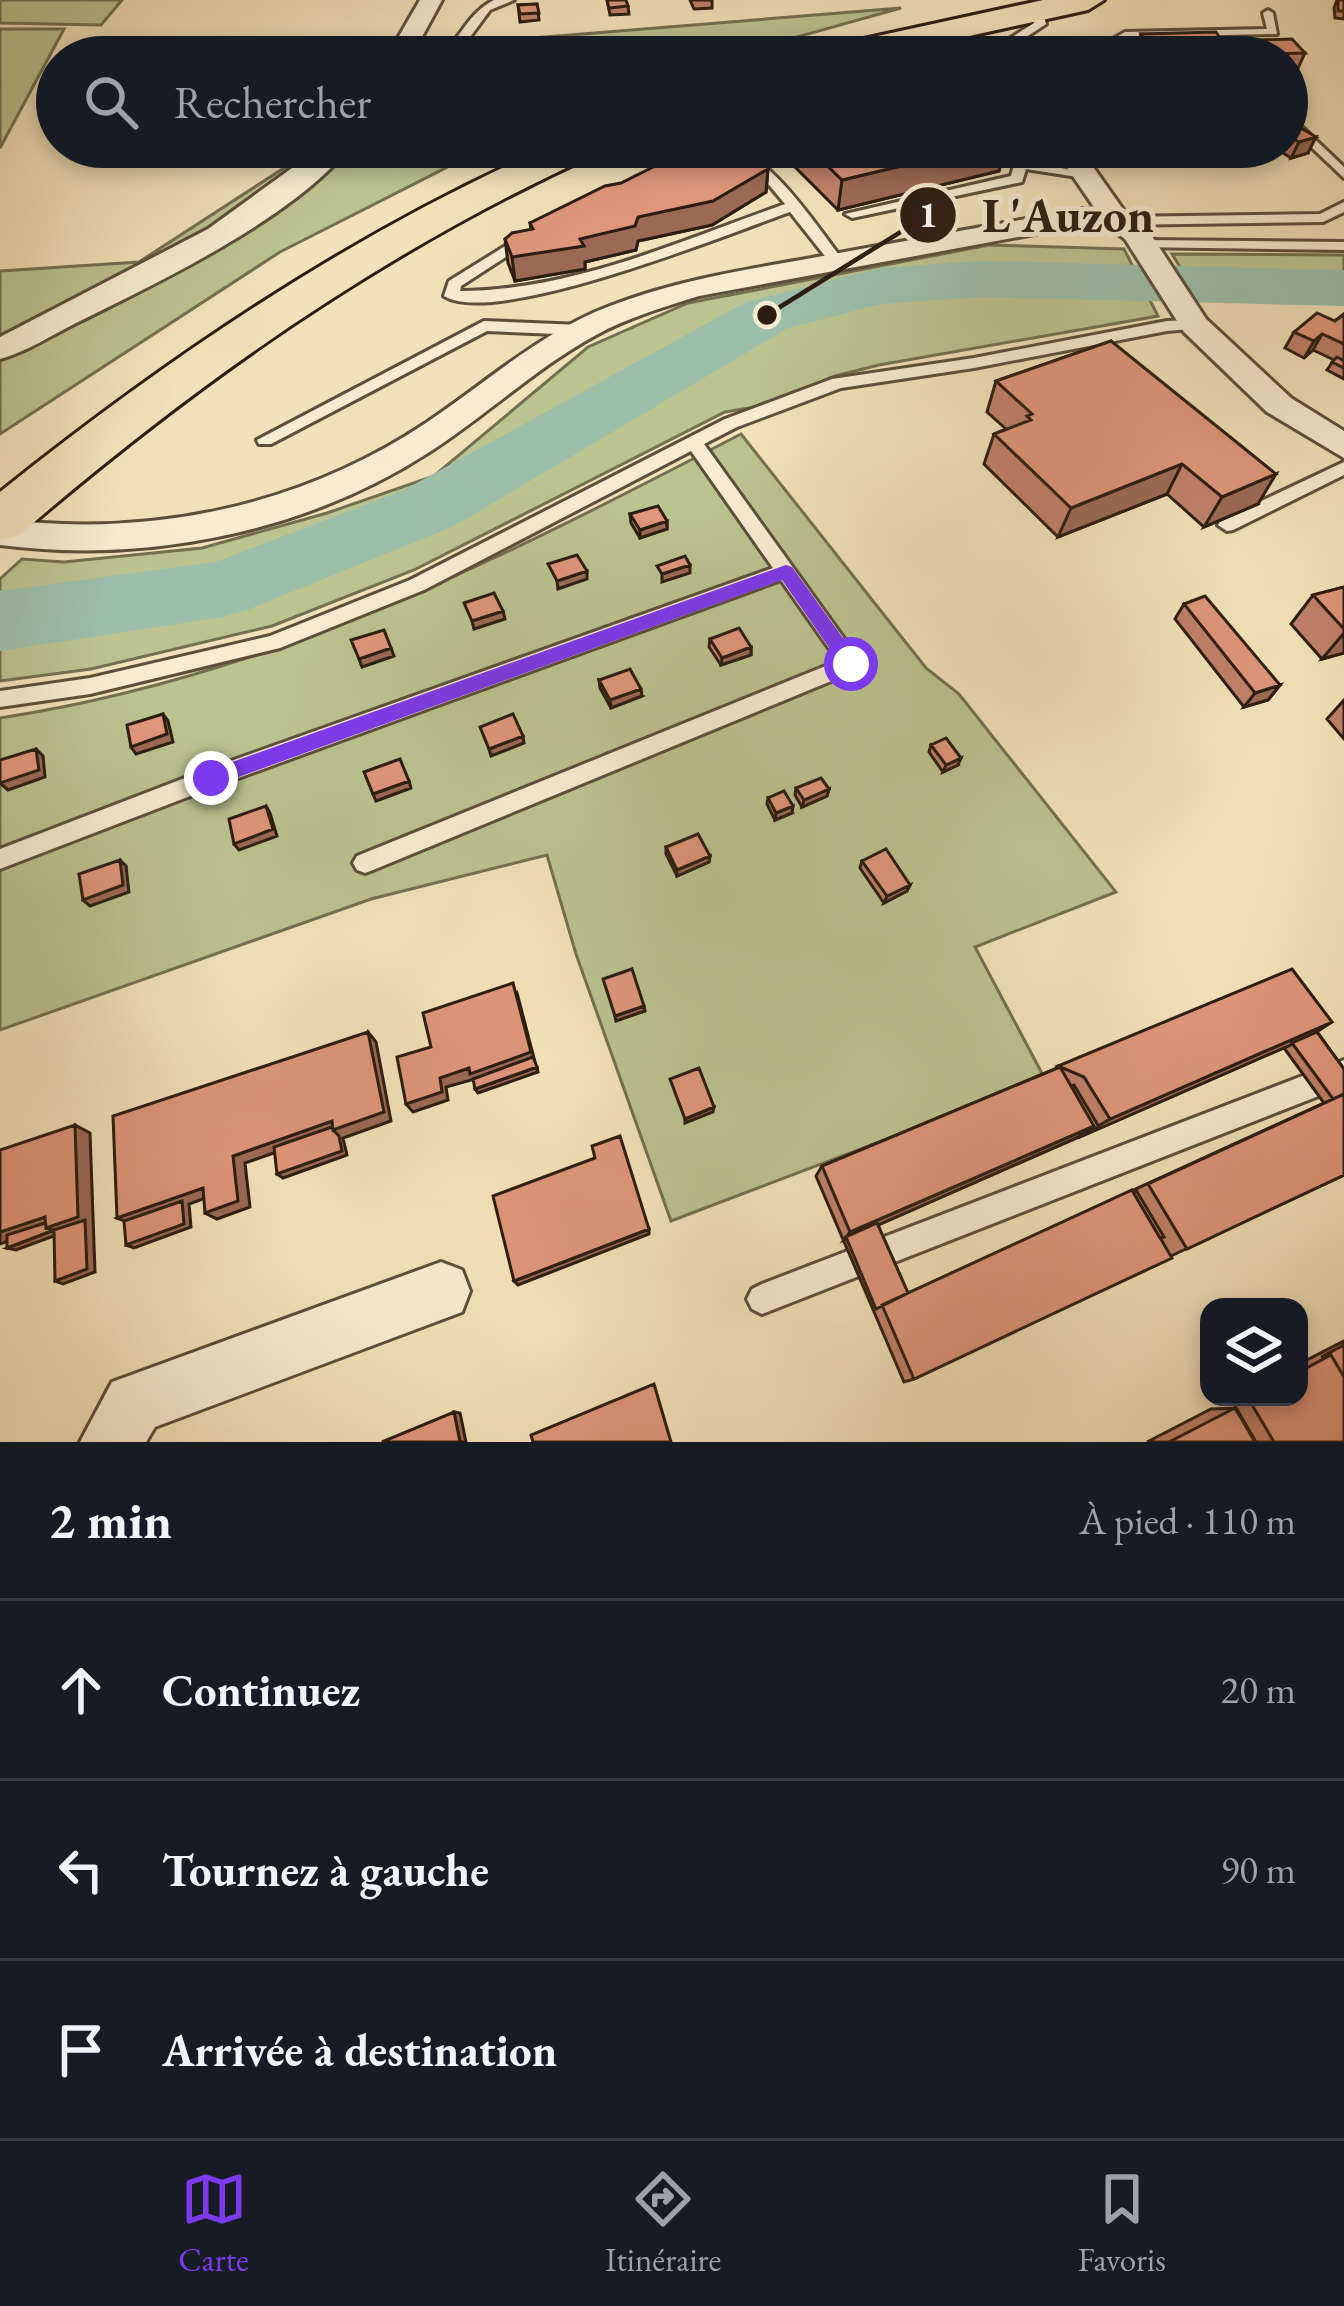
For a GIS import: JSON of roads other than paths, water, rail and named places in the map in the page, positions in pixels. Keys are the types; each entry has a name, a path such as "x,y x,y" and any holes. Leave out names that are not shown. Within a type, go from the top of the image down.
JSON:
{"main road":[{"path":"889,36 1025,4 1088,0"},
{"path":"0,521 34,464 160,359 306,264 490,168"},
{"path":"34,464 125,416 351,265 451,208 536,168"}],"street":[{"path":"411,36 431,0"},
{"path":"0,349 217,237 313,168"},
{"path":"1080,168 1117,221 1136,233 1188,316 1279,405 1344,447"},
{"path":"0,532 48,541 144,534 230,520 321,493 394,458 580,330 694,288 1083,217 1117,221"},
{"path":"111,1442 134,1404 442,1291"}],"lane":[{"path":"464,36 476,14 494,1 509,0"},
{"path":"1021,36 1040,24 1025,4"},
{"path":"1126,36 1273,32 1268,13"},
{"path":"1308,138 1344,174"},
{"path":"756,168 775,183 837,262"},
{"path":"852,214 1017,179 1020,168"},
{"path":"1046,168 1084,174"},
{"path":"536,235 454,284 452,296 488,298 580,280 793,206"},
{"path":"1117,221 1323,218 1344,206"},
{"path":"1149,254 1344,246"},
{"path":"0,699 90,686 273,643 417,585 694,442 838,383 1188,316"},
{"path":"265,440 484,326 580,330"},
{"path":"365,863 851,664 694,442"},
{"path":"1227,526 1344,468"},
{"path":"0,860 211,778 786,572"},
{"path":"762,1299 1344,1073"}],"waterway":[{"path":"0,621 223,589 429,508 767,315 880,286 982,279 1344,288"}],"place":[{"name":"L'Auzon","path":"767,315"}]}
